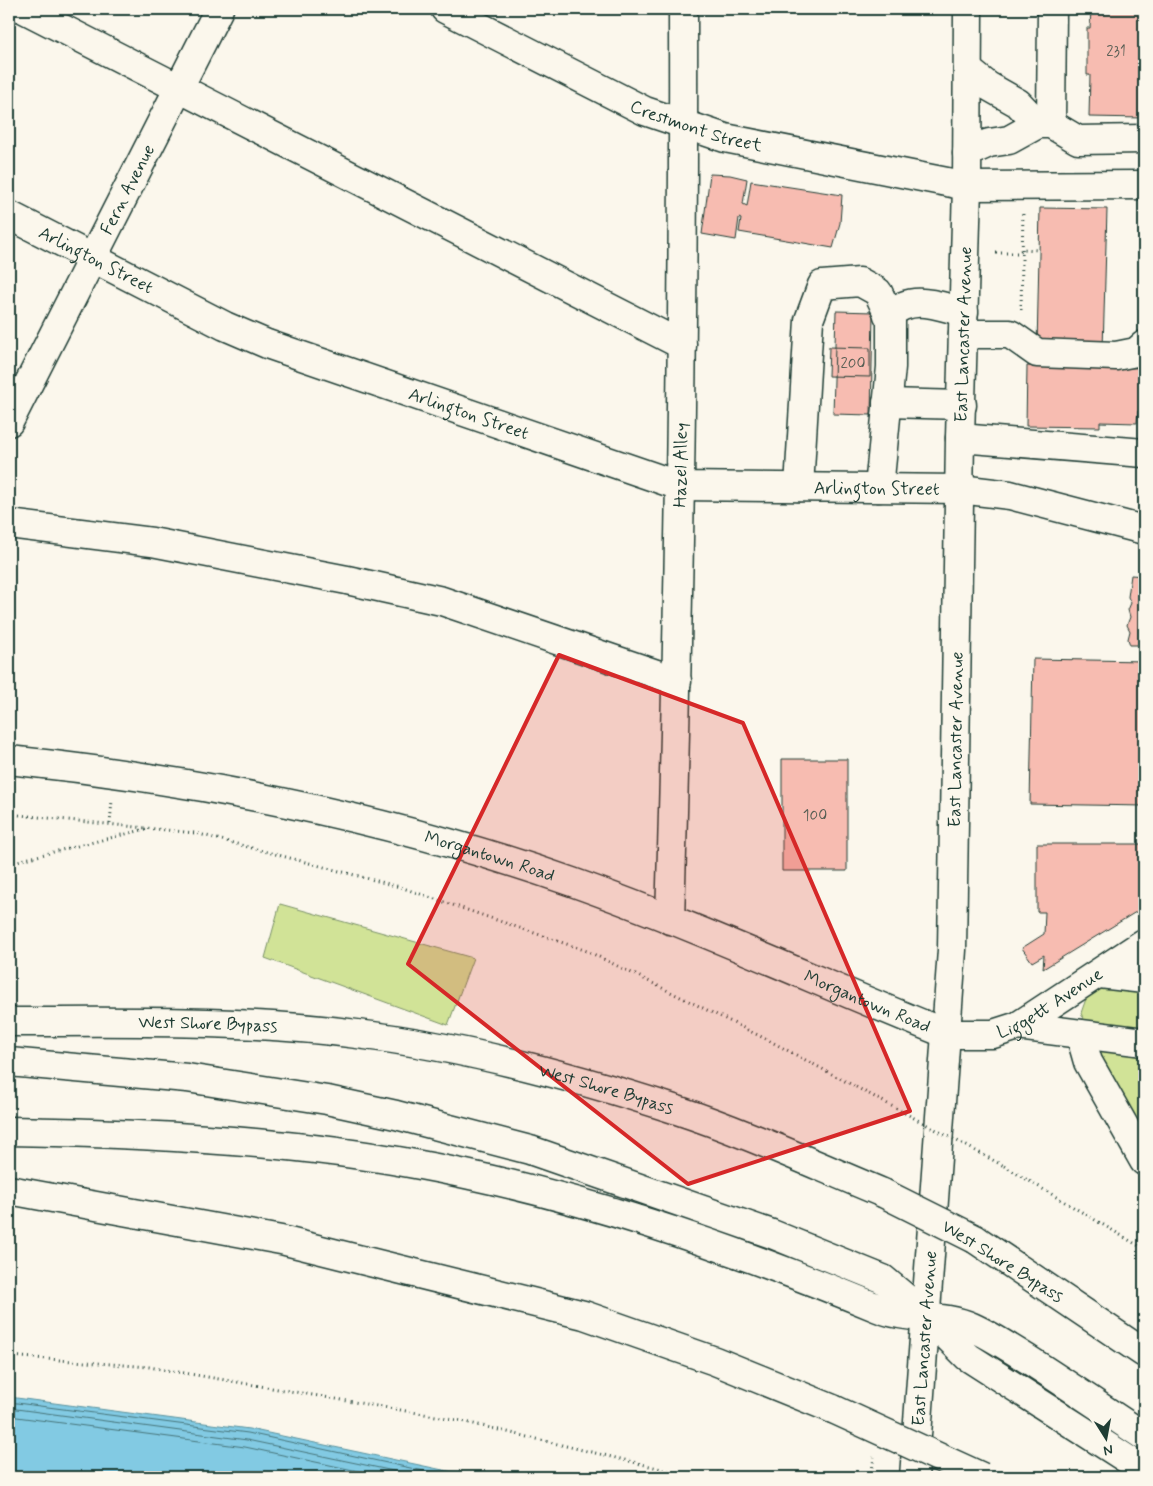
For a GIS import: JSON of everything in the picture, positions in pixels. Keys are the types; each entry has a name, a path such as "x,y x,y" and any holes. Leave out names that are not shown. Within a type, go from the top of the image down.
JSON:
{"main road":[{"path":"24,9 682,345"},
{"name":"Fern Avenue","path":"10,417 219,9"},
{"name":"Crestmont Street","path":"445,9 645,111 725,138 967,186 1144,185"},
{"name":"Hazel Alley","path":"670,920 677,682 680,486 684,124 683,9"},
{"name":"East Lancaster Avenue","path":"915,1474 952,950 960,438 967,186 968,9"},
{"path":"1044,124 1052,9"},
{"path":"968,70 988,86 1018,102 1044,124 1078,140 1144,139"},
{"path":"967,153 989,143 1010,140 1044,124"},
{"name":"Arlington Street","path":"9,215 225,326 267,344 680,486 960,489 1010,495 1144,530"},
{"path":"799,487 809,320 822,285 860,282 878,292 891,320 891,367 879,488"},
{"path":"888,315 899,306 915,301 963,323 1010,334 1037,352 1116,356 1136,352 1144,345"},
{"path":"887,403 962,405"},
{"path":"960,438 1144,452"},
{"path":"9,524 59,532 152,542 347,580 442,601 677,682"},
{"name":"Morgantown Road","path":"9,760 115,772 212,787 356,818 518,865 573,883 670,920 947,1034"},
{"name":"Liggett Avenue","path":"947,1034 993,1034 1018,1026 1100,974 1144,943"},
{"path":"1100,974 1144,979"},
{"name":"West Shore Bypass","path":"9,1022 223,1022 356,1034 458,1050 679,1110 883,1193 975,1239 1144,1353"},
{"path":"1018,1026 1144,1042"},
{"path":"1080,1034 1088,1062 1144,1161"},
{"path":"9,1062 109,1069 259,1088 345,1104 460,1130 604,1174 828,1256 883,1279 927,1316 968,1357 1144,1470"},
{"path":"9,1131 134,1136 295,1147 349,1153 431,1167 538,1191 610,1211 748,1255 883,1310 927,1316 970,1326 1057,1378 1144,1436"},
{"path":"9,1190 281,1240 584,1314 715,1361 834,1409 982,1477"}],"path":[{"path":"1021,319 1024,208"},
{"path":"996,253 1018,253 1023,249 1039,250"},
{"path":"9,814 195,833 400,886 587,951 770,1041 1004,1166 1144,1249"},
{"path":"9,863 149,828"},
{"path":"9,1356 149,1367 453,1419 658,1468 688,1477"}],"highlighted area":[{"path":"559,655 743,723 910,1111 688,1184 408,964"}],"green space":[{"path":"280,904 473,958 448,1025 265,958"},
{"path":"1144,962 1144,1145 1110,1088 1081,1013 1087,996"}],"water":[{"path":"9,1397 249,1429 476,1477 9,1477"}],"building":[{"path":"1091,9 1144,9 1144,118 1089,117 1090,75 1087,75 1087,28 1090,28"},
{"path":"710,174 730,175 747,179 743,204 747,206 751,181 842,195 840,223 833,248 739,232 741,219 739,218 736,240 702,234"},
{"path":"1040,208 1107,209 1103,349 1037,348"},
{"path":"836,311 873,312 871,415 833,414"},
{"path":"829,347 870,348 870,377 828,376"},
{"path":"1027,366 1144,368 1144,411 1138,411 1137,423 1100,422 1100,427 1026,426"},
{"path":"1131,575 1144,576 1144,645 1130,645 1128,639 1130,631 1127,625 1130,617 1128,610 1131,603 1128,597"},
{"path":"1033,659 1144,661 1144,806 1030,804"},
{"path":"782,759 847,759 847,871 782,871"},
{"path":"1037,844 1144,844 1144,907 1043,969 1044,955 1032,962 1022,948 1044,934 1045,912 1037,912"}]}
